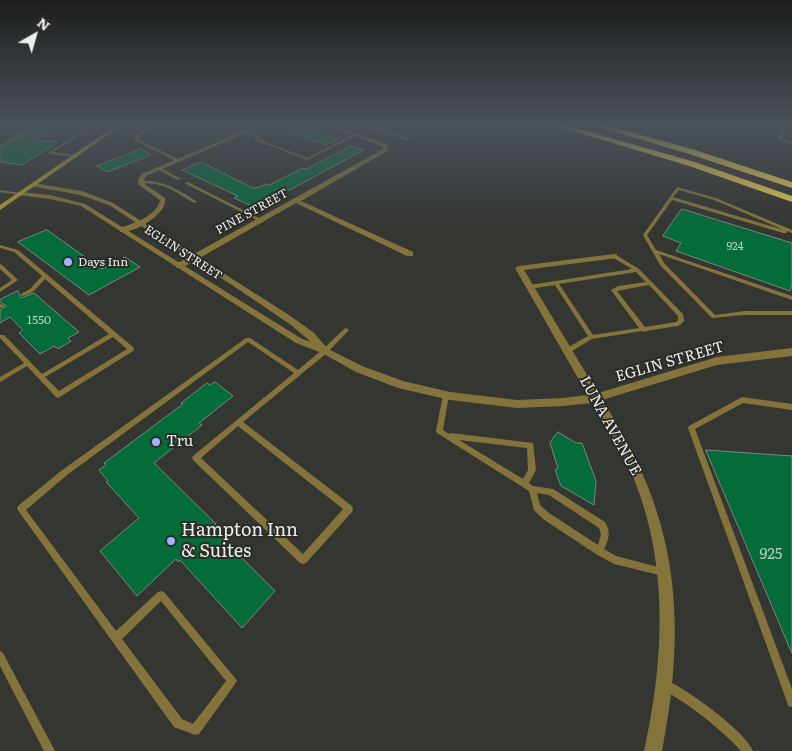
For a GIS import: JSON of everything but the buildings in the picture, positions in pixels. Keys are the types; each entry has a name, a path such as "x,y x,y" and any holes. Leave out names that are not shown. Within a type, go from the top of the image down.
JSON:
{"highway":[{"path":"675,159 792,199"},
{"path":"713,159 792,185"}],"main road":[{"path":"0,208 70,159"}],"street":[{"name":"PINE STREET","path":"179,266 372,159"},
{"path":"123,230 159,210 164,202 159,194 141,182 144,175 177,160"},
{"name":"EGLIN STREET","path":"32,185 86,193 111,204 196,256 298,325 325,350 359,369 380,377 446,396 517,404 556,403 596,398 717,361 792,352"},
{"name":"EGLIN STREET","path":"21,194 50,196 75,202 123,230 284,334 313,348 325,350"},
{"path":"296,201 410,254"},
{"name":"LUNA AVENUE","path":"614,256 519,268 624,446 644,488 658,536 668,614 666,685 653,751"}],"lane":[{"path":"158,168 179,179"},
{"path":"141,182 160,182 195,202"},
{"path":"187,183 260,220"},
{"path":"792,233 715,199 678,188 645,235 662,264 714,318 745,313 792,313"},
{"path":"0,191 21,194"},
{"path":"671,198 792,233"},
{"path":"0,246 16,251 131,349 58,395 2,336"},
{"path":"654,251 792,298"},
{"path":"567,351 591,337 678,324 681,321 681,315 637,270 614,256"},
{"path":"0,266 16,280 0,290"},
{"path":"530,287 637,270"},
{"path":"23,295 32,290 45,276"},
{"path":"556,283 591,337"},
{"path":"644,330 614,290 650,283"},
{"path":"238,422 349,509 303,560 196,458 238,422 297,372 325,350 346,330"},
{"path":"41,377 113,334"},
{"path":"116,638 161,595 232,681 195,730 178,723 21,509 64,473 248,339 297,372"},
{"path":"0,380 28,363"},
{"path":"446,396 439,431 528,487 550,492 602,525 606,530 606,535 599,550"},
{"path":"792,407 742,400 691,428 792,702"},
{"path":"447,436 530,445 532,470 528,487 537,507 546,516 614,560 664,572"},
{"path":"0,656 50,751"},
{"path":"666,685 711,715 735,736 748,751"}],"place":[{"name":"Days Inn","path":"68,262"},
{"name":"Tru","path":"156,442"},
{"name":"Hampton Inn & Suites","path":"171,541"}]}
